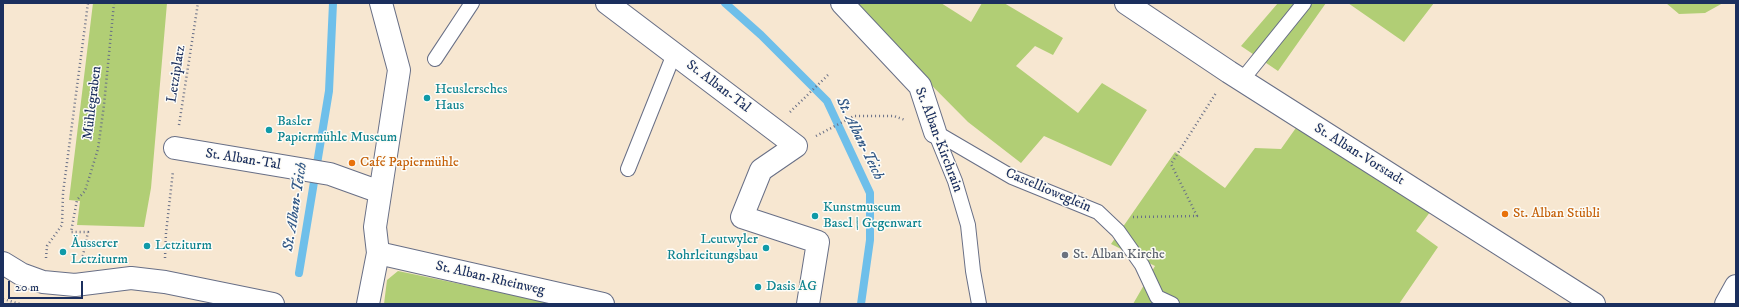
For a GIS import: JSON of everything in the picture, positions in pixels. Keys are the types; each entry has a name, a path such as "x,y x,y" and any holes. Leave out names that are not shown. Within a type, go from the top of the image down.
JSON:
{"street":[{"path":"368,304 378,253 375,227 399,70 381,3"},
{"name":"St. Alban-Tal","path":"607,3 796,146 761,170 742,217 818,242 808,304"},
{"name":"St. Alban-Kirchrain","path":"842,3 920,86 935,132"},
{"name":"St. Alban-Vorstadt","path":"1126,3 1236,76 1594,304"},
{"name":"St. Alban-Tal","path":"175,148 330,174 380,192"},
{"name":"St. Alban-Rheinweg","path":"378,253 603,304"},
{"path":"3,263 21,274 43,282 75,285 132,278 165,282 273,304"},
{"path":"1726,304 1736,286"}],"lane":[{"path":"435,59 472,3"},
{"path":"1236,76 1304,3"},
{"path":"628,169 674,54"},
{"name":"St. Alban-Kirchrain","path":"935,132 955,181 968,225 973,271 979,304"},
{"name":"Castellioweglein","path":"935,132 1012,177 1098,212 1118,230 1142,265 1157,297 1172,304"}],"path":[{"path":"43,282 47,246 62,225 63,193 88,3"},
{"name":"Mühlegraben","path":"87,239 88,232 71,232 77,200 85,191 98,149 114,3"},
{"name":"Letziplatz","path":"165,282 166,234 175,148 198,3"},
{"path":"789,112 828,74"},
{"path":"1134,216 1197,216 1171,164 1236,76"},
{"path":"823,133 854,116 894,116 935,132"},
{"path":"3,299 20,304"}],"green space":[{"path":"93,3 167,3 151,188 144,227 77,225 80,201 69,200"},
{"path":"850,3 941,3 971,22 982,3 1004,3 1063,38 1053,55 1035,46 1016,66 1078,113 1102,83 1147,110 1111,166 1044,136 1021,163 968,122"},
{"path":"1278,3 1326,3 1278,71 1241,46"},
{"path":"1348,3 1434,3 1404,42"},
{"path":"1666,3 1723,3 1705,13 1679,14"},
{"path":"1298,125 1433,208 1416,231 1438,247 1399,304 1133,304 1155,266 1111,244 1175,152 1225,188 1255,148 1281,149"},
{"path":"398,271 556,304 384,304 387,280"}],"waterway":[{"name":"St. Alban-Teich","path":"299,273 329,91 333,3"},
{"name":"St. Alban-Teich","path":"725,3 761,35 827,101 870,193 870,240 861,304"}],"place":[{"name":"Heuslersches Haus","path":"427,98"},
{"name":"Basler Papiermühle Museum","path":"269,130"},
{"name":"Café Papiermühle","path":"352,163"},
{"name":"St. Alban Stübli","path":"1505,214"},
{"name":"Kunstmuseum Basel | Gegenwart","path":"815,216"},
{"name":"Letziturm","path":"147,246"},
{"name":"Leutwyler Rohrleitungsbau","path":"766,248"},
{"name":"Äusserer Letziturm","path":"63,252"},
{"name":"St. Alban Kirche","path":"1065,255"},
{"name":"Dasis AG","path":"758,287"}]}
